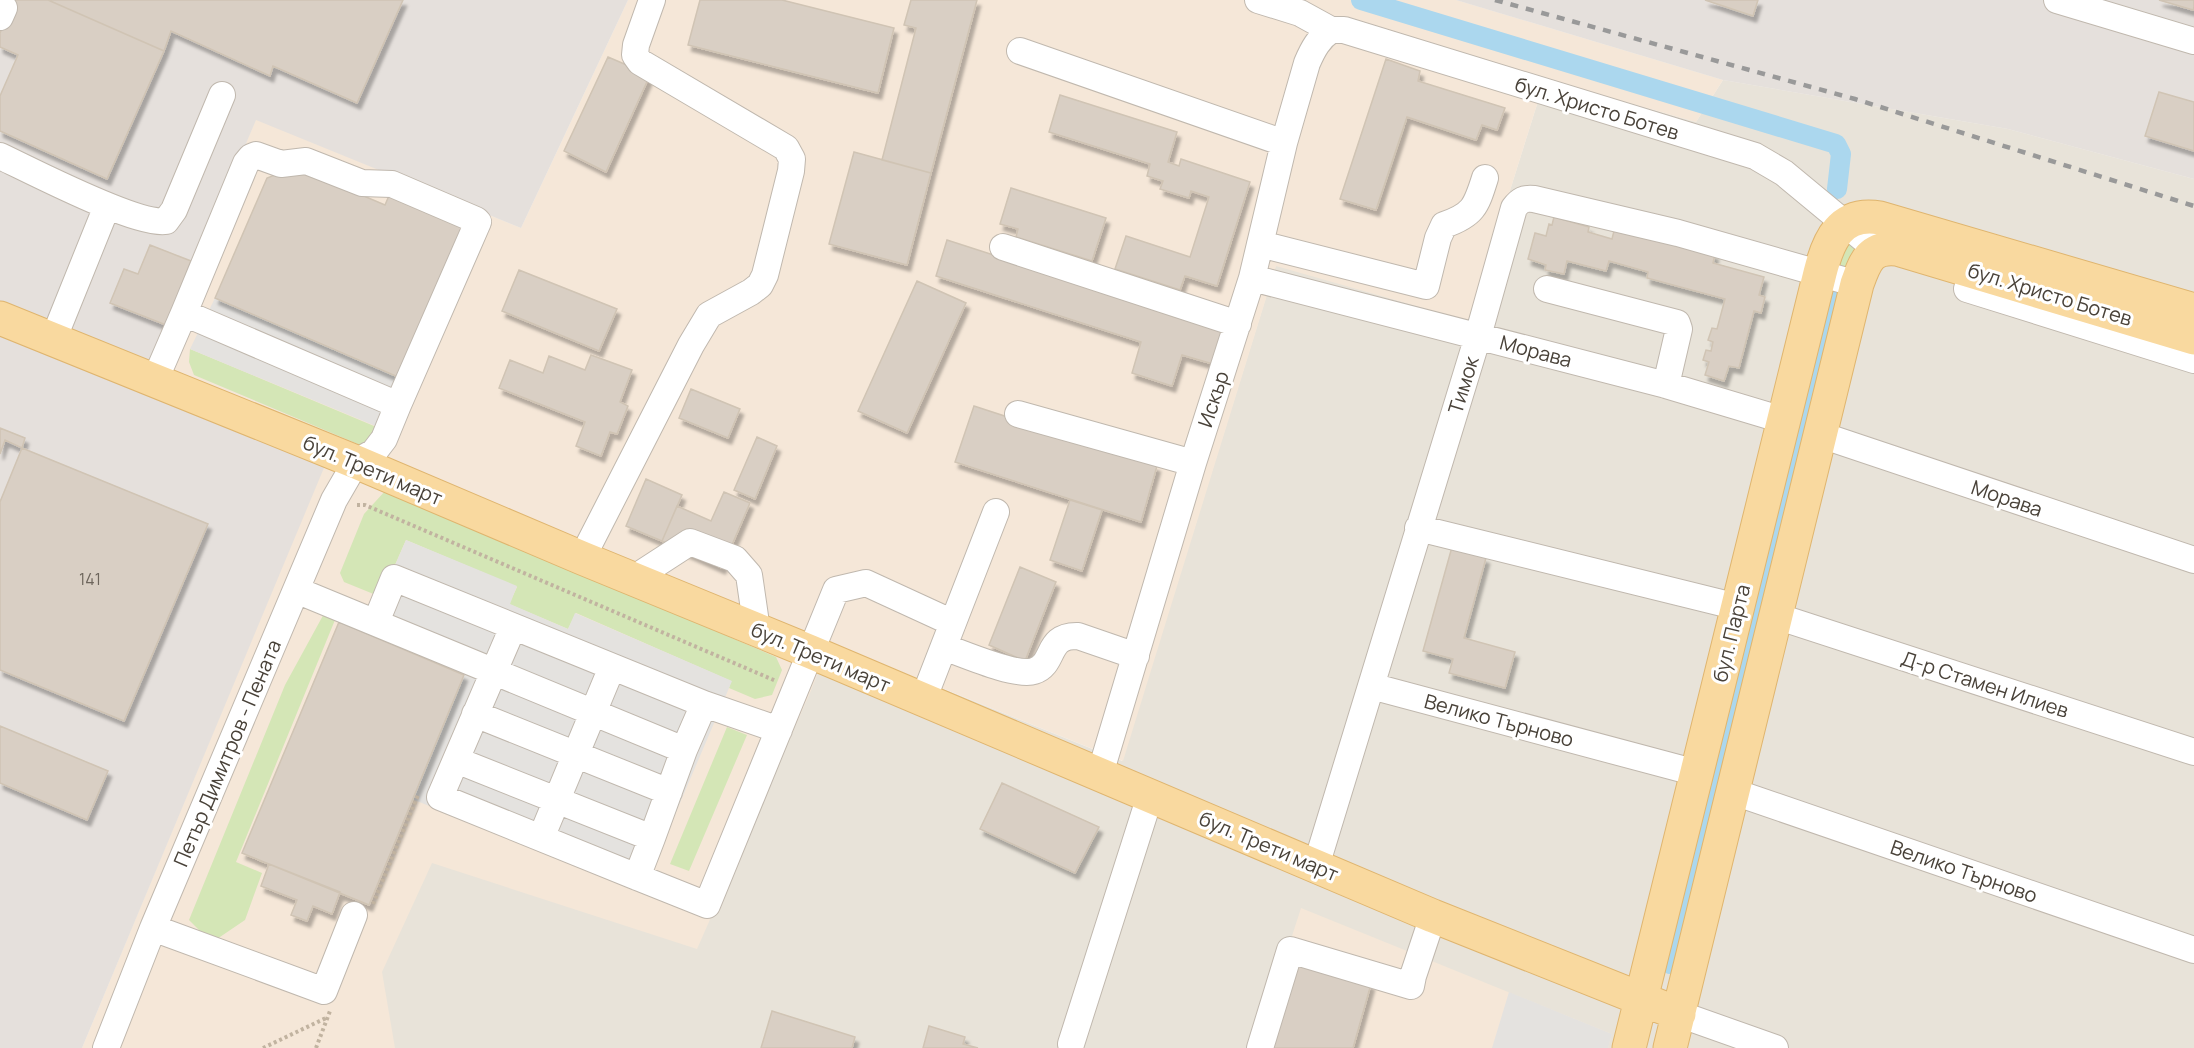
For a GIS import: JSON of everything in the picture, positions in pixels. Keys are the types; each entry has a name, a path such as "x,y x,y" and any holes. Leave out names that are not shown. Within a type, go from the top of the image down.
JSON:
{"main road":[{"name":"бул. Христо Ботев","path":"1844,224 1860,218 1880,218 2194,310"},
{"name":"бул. Парта","path":"1629,1048 1820,273 1830,243 1844,224"},
{"name":"бул. Христо Ботев","path":"1877,250 1897,249 2018,295 2194,338"},
{"name":"бул. Парта","path":"1670,1048 1857,284 1868,258 1877,250"},
{"name":"бул. Трети март","path":"0,318 356,462 1433,916 1679,1014"}],"street":[{"path":"582,558 691,345 709,315 752,292 760,285 765,275 792,159 786,148 640,62 635,55 636,45 652,0"},
{"name":"бул. Христо Ботев","path":"1258,0 1300,13 1331,30 1344,30 1755,156 1784,173 1877,250"},
{"path":"2057,0 2121,9 2194,40"},
{"name":"Искър","path":"1100,774 1193,463 1252,278 1284,143 1312,50 1322,36 1331,30"},
{"path":"1020,51 1284,143"},
{"path":"0,156 107,206 157,223 166,221 174,210 222,95"},
{"path":"155,380 246,163 251,157 256,155 281,164 306,161 362,183 393,184 476,220 478,225 379,446 374,452 356,462"},
{"path":"1260,244 1426,286 1438,238 1444,225 1462,219 1473,209 1485,178"},
{"name":"Тимок","path":"1316,866 1478,336 1514,208 1518,202 1526,198 1678,232 1820,273"},
{"path":"53,340 107,206"},
{"path":"1004,247 1238,324"},
{"path":"1820,273 1857,284"},
{"name":"Морава","path":"1252,278 1666,385 1783,420"},
{"path":"1547,289 1677,322 1679,329 1666,385"},
{"path":"1967,289 2018,295 2194,360"},
{"path":"184,313 398,405"},
{"path":"1018,414 1193,463"},
{"name":"Морава","path":"1821,435 2194,560"},
{"name":"Петър Димитров - Пената","path":"106,1048 153,928 334,500 356,462"},
{"path":"923,700 996,512"},
{"path":"1418,528 1738,607"},
{"path":"633,579 690,542 735,559 748,575 757,630"},
{"path":"376,622 394,578 704,704 779,730"},
{"path":"513,627 440,797 706,905 836,590 866,583 953,623"},
{"path":"296,590 684,750"},
{"name":"Д-р Стамен Илиев","path":"1776,616 2194,752"},
{"path":"944,647 1017,673 1034,671 1042,666 1056,643 1068,636 1078,636 1136,656"},
{"path":"541,838 612,667"},
{"name":"Велико Търново","path":"1371,686 1696,773"},
{"path":"637,876 684,750 704,704"},
{"path":"475,714 669,792"},
{"path":"456,760 652,838"},
{"name":"Велико Търново","path":"1734,792 2194,950"},
{"path":"1071,1044 1150,796"},
{"path":"153,928 324,991 354,915"},
{"path":"1260,1048 1290,950 1412,986 1413,976 1433,916"},
{"path":"1679,1014 1774,1048"}],"path":[{"path":"263,1048 327,1018"}],"shaded area":[{"path":"0,0 628,0 521,228 256,120 142,389 326,463 82,1048 0,1048"},
{"path":"628,0 1456,0 1723,80 1696,122 1545,79 1469,321 1276,266 1123,761 830,643 697,949 432,863 382,972 395,1048 82,1048 325,463 142,389 256,119 521,228"},
{"path":"1456,0 2194,0 2194,179 2008,129 1723,80"},
{"path":"1545,79 1696,122 1723,80 2008,129 2194,179 2194,1048 82,1048 829,643 1122,761 1276,265 1469,321"},
{"path":"215,298 398,377 378,427 190,349"},
{"path":"406,540 517,586 510,604 568,629 575,613 732,681 642,892 412,799 464,675 359,630 376,595 384,590"},
{"path":"1301,908 1612,1034 1608,1048 1256,1048"},
{"path":"1509,992 1612,1034 1608,1048 1492,1048"}],"green space":[{"path":"1850,240 1857,248 1851,275 1832,270"},
{"path":"190,349 386,431 365,447 194,375 189,362"},
{"path":"386,490 776,657 782,670 772,695 755,699 729,688 731,681 576,613 568,629 509,604 517,587 406,540 384,590 376,595 344,582 340,573 364,514"},
{"path":"326,610 337,615 236,862 262,873 245,920 217,939 205,936 189,920 285,685"},
{"path":"727,727 747,735 689,871 670,864"}],"building":[{"path":"15,0 48,0 164,51 107,179 0,131 0,96 18,55 0,47 0,33"},
{"path":"48,0 403,0 357,103 273,66 270,76 171,31 164,51"},
{"path":"700,0 782,0 894,28 878,93 688,45"},
{"path":"911,0 977,0 931,173 882,160 916,28 904,25"},
{"path":"1705,0 1758,0 1753,16"},
{"path":"2159,0 2194,0 2194,7 2193,10"},
{"path":"608,57 650,75 606,172 564,151"},
{"path":"1386,59 1420,71 1418,81 1505,108 1497,130 1482,125 1476,140 1407,117 1376,210 1340,199"},
{"path":"2159,92 2194,102 2194,151 2145,136"},
{"path":"1060,95 1177,132 1168,162 1179,166 1181,159 1250,182 1217,286 1185,276 1180,290 1115,269 1126,236 1190,257 1209,197 1191,191 1189,198 1160,189 1163,181 1147,176 1150,164 1049,132"},
{"path":"854,152 931,173 907,265 829,244"},
{"path":"295,167 385,205 391,191 465,223 398,377 215,298 267,178"},
{"path":"1011,188 1106,218 1092,261 1016,237 1018,229 1000,224"},
{"path":"1554,217 1589,227 1588,232 1612,239 1615,227 1715,254 1713,263 1764,277 1759,295 1765,297 1761,313 1754,311 1739,368 1729,366 1724,381 1705,375 1709,362 1703,360 1706,350 1711,351 1713,342 1708,340 1712,328 1717,329 1725,299 1647,278 1648,272 1609,261 1606,271 1567,261 1564,274 1545,270 1546,265 1528,259 1535,233 1546,236 1549,224 1552,225"},
{"path":"947,240 1223,329 1213,364 1182,355 1172,386 1132,373 1141,342 936,276"},
{"path":"150,245 191,261 166,325 110,303 124,269 138,274"},
{"path":"519,270 617,309 599,351 502,311"},
{"path":"917,281 966,303 907,433 858,411"},
{"path":"591,355 632,370 620,402 628,406 617,434 610,432 601,456 576,446 585,422 499,388 510,360 543,373 549,356 585,370"},
{"path":"691,389 740,409 728,438 679,418"},
{"path":"974,406 1157,466 1141,522 955,462"},
{"path":"0,428 25,438 22,448 5,440 0,454"},
{"path":"757,437 777,446 755,499 734,490"},
{"path":"22,448 208,524 124,721 0,670 0,502"},
{"path":"646,479 682,495 662,541 626,526"},
{"path":"724,492 750,503 722,568 662,541 677,506 711,521"},
{"path":"1070,500 1102,510 1082,571 1050,560"},
{"path":"1452,547 1486,558 1464,638 1515,652 1505,688 1449,673 1453,659 1423,651"},
{"path":"1020,567 1056,582 1025,661 989,645"},
{"path":"339,622 464,675 369,905 242,853"},
{"path":"0,726 108,771 87,820 0,783"},
{"path":"1002,783 1099,827 1075,873 980,829"},
{"path":"269,864 340,892 332,914 313,906 307,921 291,915 297,900 261,886"},
{"path":"1294,962 1371,984 1353,1048 1270,1048"},
{"path":"772,1011 855,1037 852,1048 761,1048"},
{"path":"929,1026 965,1037 963,1044 978,1048 923,1048"}],"waterway":[{"path":"1361,0 1836,144 1841,154 1837,189"},
{"path":"1670,964 1835,300"}],"railway":[{"path":"1495,0 1855,99 2194,206"}]}
